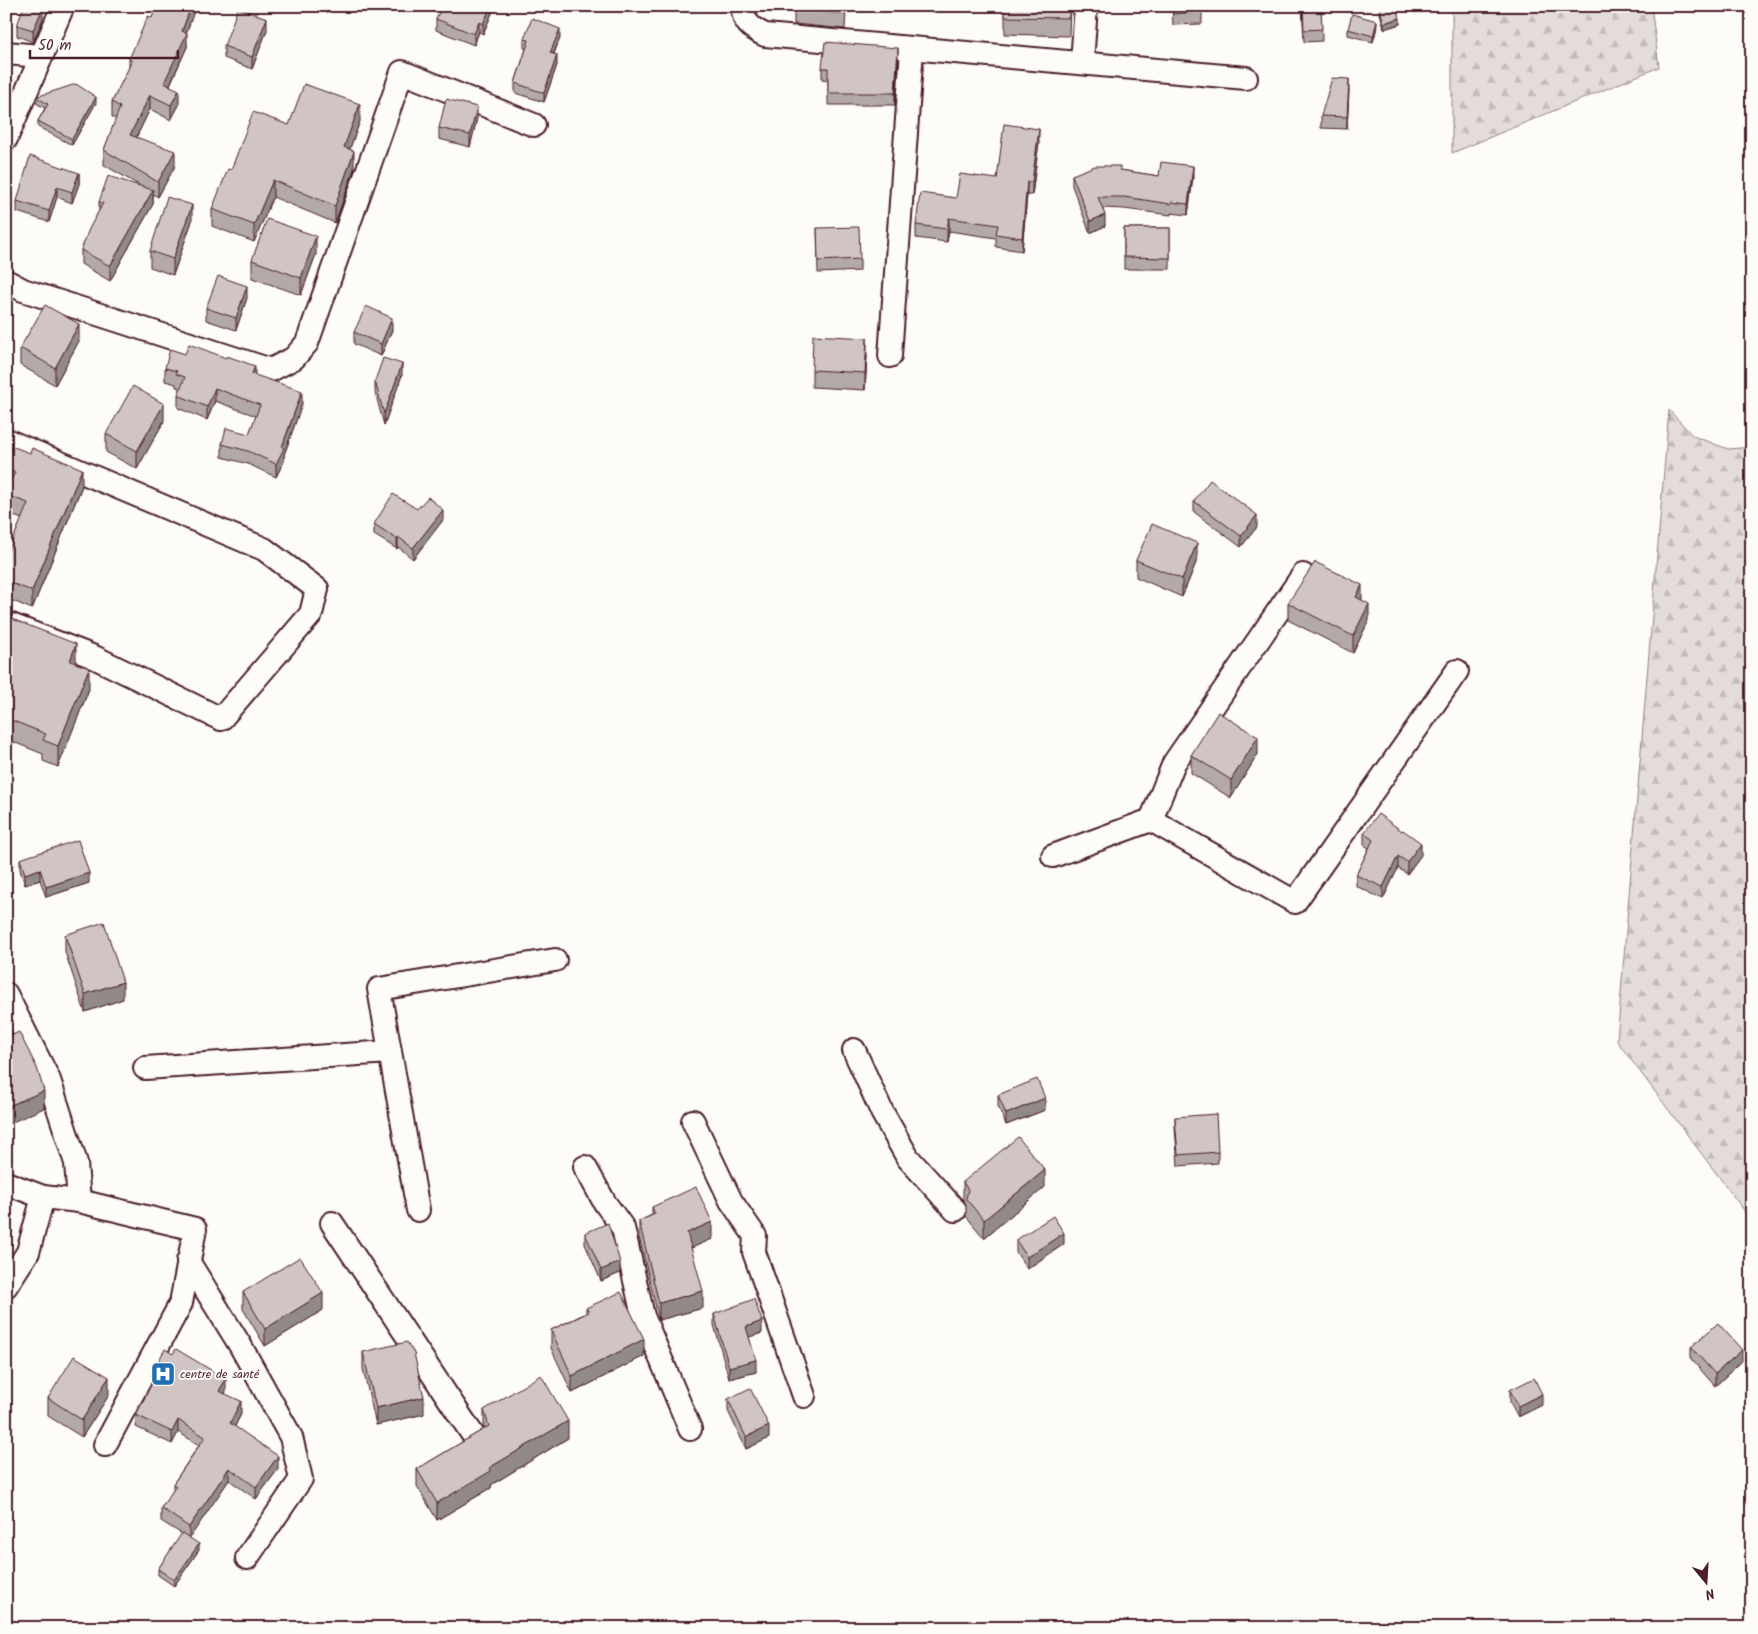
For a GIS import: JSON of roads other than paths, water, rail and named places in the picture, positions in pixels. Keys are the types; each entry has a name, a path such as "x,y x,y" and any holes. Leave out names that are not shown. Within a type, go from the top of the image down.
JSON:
{"street":[{"path":"6,139 63,6"},
{"path":"743,6 743,13 750,29 765,35 1246,78"},
{"path":"1082,63 1086,6"},
{"path":"890,356 912,48"},
{"path":"6,53 40,56"},
{"path":"6,281 23,290 271,370 294,358 307,343 402,72 534,124"},
{"path":"6,440 264,549 317,589 311,614 221,719 94,657 6,623"},
{"path":"1053,856 1152,820 1174,763 1303,575"},
{"path":"1152,820 1295,902 1457,671"},
{"path":"418,1210 379,989 555,960"},
{"path":"6,994 49,1080 76,1163 79,1201"},
{"path":"854,1050 882,1112 908,1158 955,1210"},
{"path":"144,1068 390,1052"},
{"path":"693,1120 731,1201 755,1236 754,1252 804,1396"},
{"path":"585,1167 604,1202 623,1228 643,1316 690,1429"},
{"path":"6,1183 43,1197 79,1201 195,1229 181,1302 105,1445"},
{"path":"6,1286 28,1252 43,1197"},
{"path":"332,1223 473,1435"},
{"path":"188,1261 240,1345 291,1437 301,1479 247,1558"}],"place":[{"name":"centre de santé","path":"163,1374"}]}
